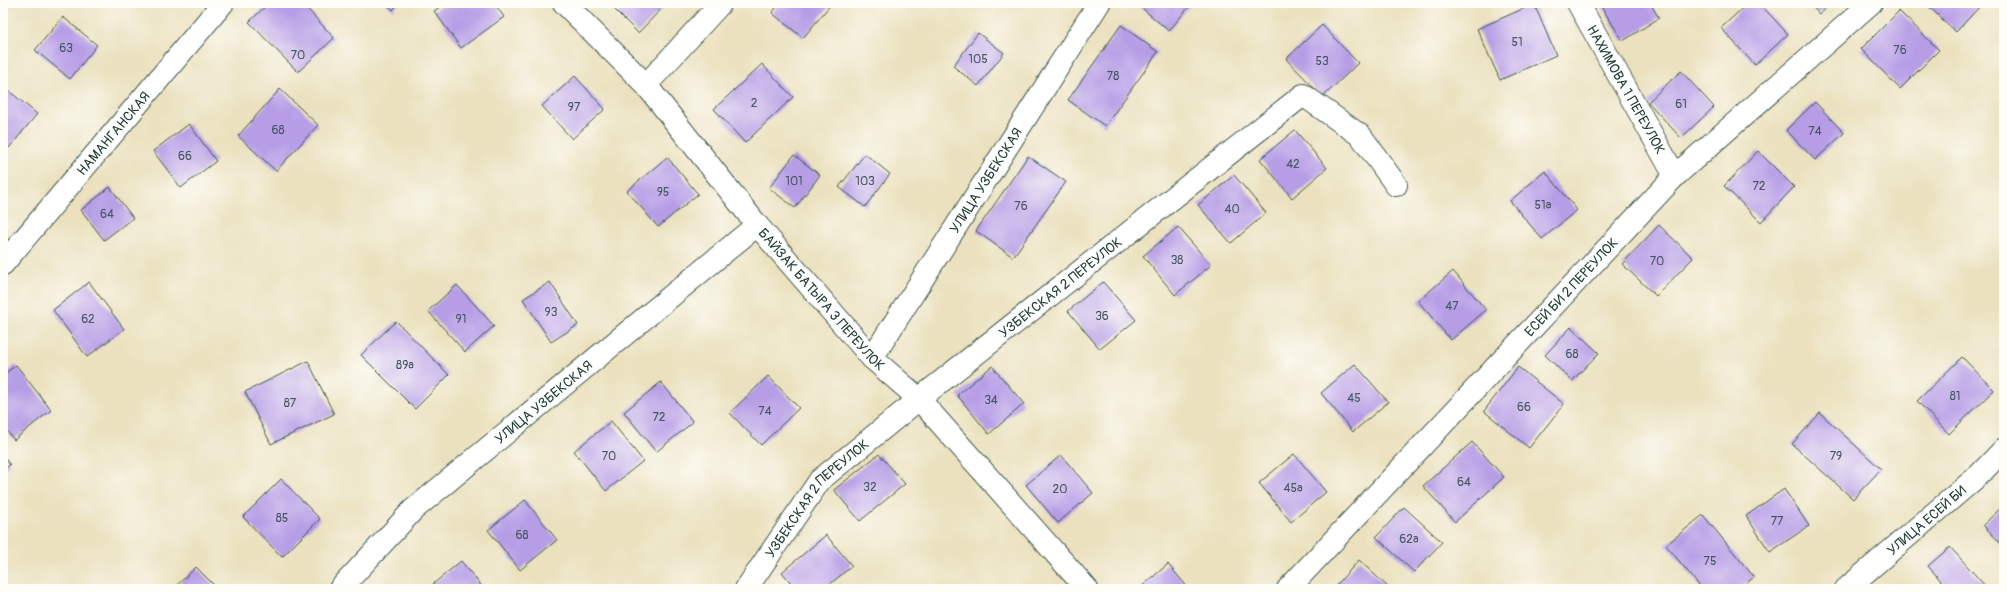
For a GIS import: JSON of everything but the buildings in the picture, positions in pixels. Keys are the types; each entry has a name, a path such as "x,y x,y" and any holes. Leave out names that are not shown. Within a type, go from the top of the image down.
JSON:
{"street":[{"name":"НАМАНГАНСКАЯ","path":"3,264 223,3"},
{"name":"БАЙЗАК БАТЫРА 3 ПЕРЕУЛОК","path":"564,3 646,85 758,225 872,358 919,399 1086,589"},
{"path":"646,85 721,3"},
{"name":"УЛИЦА УЗБЕКСКАЯ","path":"872,358 1099,3"},
{"name":"НАХИМОВА 1 ПЕРЕУЛОК","path":"1578,3 1675,176"},
{"name":"ЕСЕЙ БИ 2 ПЕРЕУЛОК","path":"1288,589 1675,176 1871,3"},
{"name":"УЗБЕКСКАЯ 2 ПЕРЕУЛОК","path":"746,589 820,480 919,399 1303,95 1361,136 1396,185"},
{"name":"УЛИЦА УЗБЕКСКАЯ","path":"340,589 413,510 758,225"},
{"name":"УЛИЦА ЕСЕЙ БИ","path":"1846,589 1979,475 2004,449"}]}
